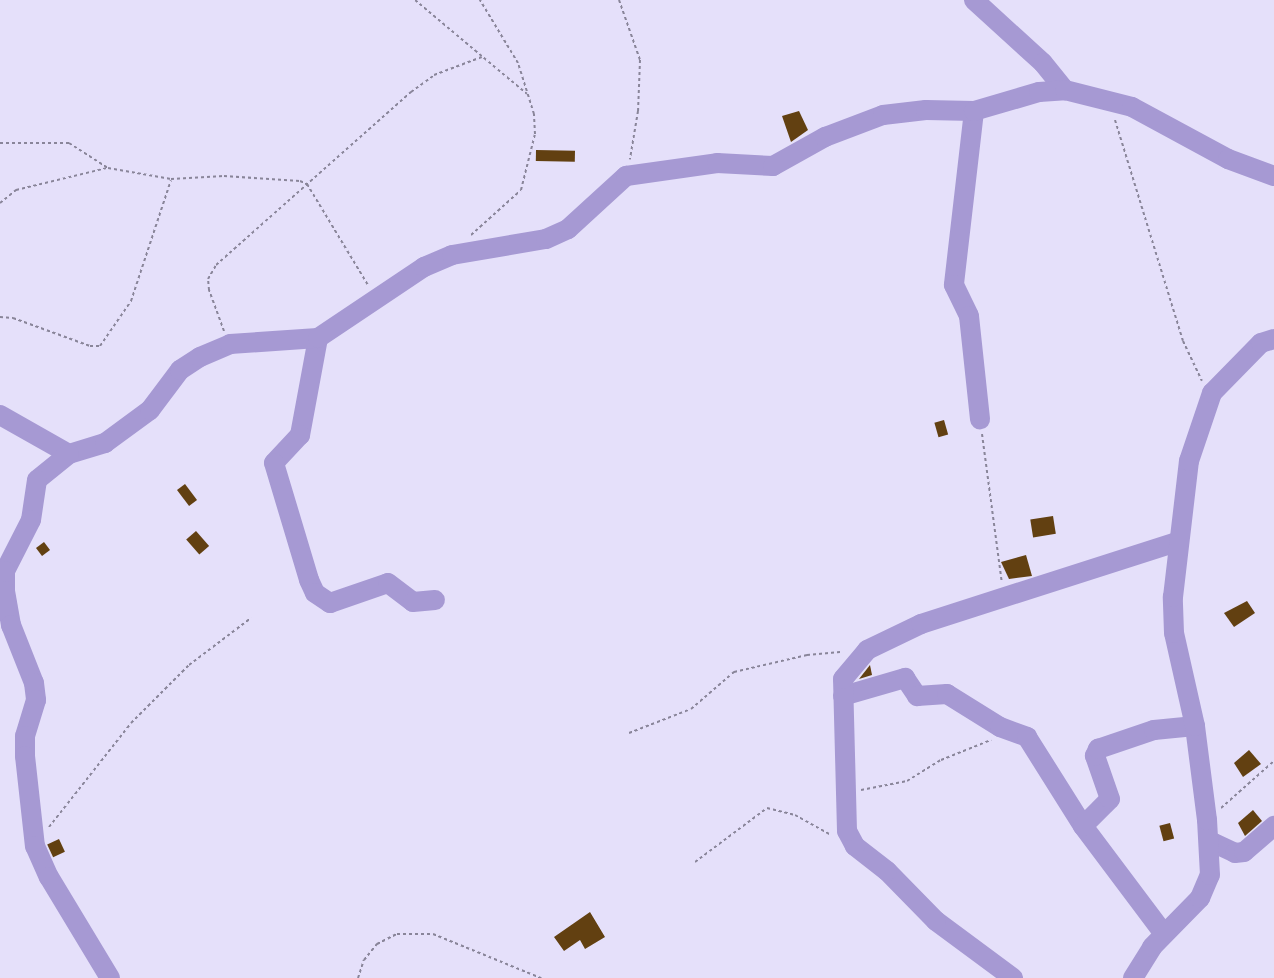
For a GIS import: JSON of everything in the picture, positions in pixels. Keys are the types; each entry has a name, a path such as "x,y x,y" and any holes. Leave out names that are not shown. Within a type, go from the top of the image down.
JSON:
{"street":[{"path":"974,0 1043,63 1065,90"},
{"path":"111,978 49,877 35,846 25,756 26,736 36,700 34,683 11,625 5,571 31,520 37,480 69,454 105,443 128,429 150,410 180,370 230,344 318,338 376,298 452,255 546,239 568,229 626,176 717,163 773,166 825,137 883,115 926,110 974,111 1039,92 1065,90 1132,106 1228,159 1274,176"},
{"path":"974,111 954,285 969,316 980,419"},
{"path":"318,338 300,435 274,463 309,580 315,593 330,603 388,583 413,602 435,600"},
{"path":"1133,978 1164,934 1207,888 1208,820 1195,726 1174,633 1173,597 1189,461 1212,393 1261,343 1274,339"},
{"path":"0,415 69,454"},
{"path":"1013,978 936,921 887,871 855,846 847,831 843,679 867,650 921,624 1179,541"},
{"path":"843,696 905,678 916,696 947,694 1010,731 1019,732 1033,744 1083,826 1164,934"},
{"path":"1083,826 1110,799 1095,756 1098,749 1154,730 1195,726"},
{"path":"1209,848 1214,843 1234,853 1244,852 1274,826"}],"path":[{"path":"415,0 527,94"},
{"path":"452,255 513,200 524,183 535,134 534,114 509,44 480,0"},
{"path":"619,0 640,60 638,111 626,176"},
{"path":"230,344 216,312 208,279 216,265 411,92 434,75 482,57"},
{"path":"1108,99 1139,189 1183,340 1198,375 1212,393"},
{"path":"0,143 69,143 108,168 171,179 275,177 307,184 376,298"},
{"path":"0,203 16,190 108,168"},
{"path":"0,317 13,318 90,346 100,346 131,301 171,179"},
{"path":"980,419 1004,597"},
{"path":"35,846 81,782 131,723 189,665 251,618"},
{"path":"629,733 691,710 734,672 807,656 867,650"},
{"path":"846,792 907,781 941,760 1010,731"},
{"path":"1208,820 1274,761"},
{"path":"695,862 767,808 795,815 855,846"},
{"path":"358,978 364,960 377,944 397,934 433,934 541,978"}],"building":[{"path":"799,111 808,130 791,142 782,116"},
{"path":"536,150 575,151 575,162 536,161"},
{"path":"944,420 948,434 939,437 934,423"},
{"path":"185,484 197,500 189,506 177,490"},
{"path":"1053,516 1056,534 1033,537 1030,520"},
{"path":"196,531 209,546 199,555 186,540"},
{"path":"44,542 50,550 42,556 36,548"},
{"path":"1026,555 1032,576 1009,579 1001,562"},
{"path":"1247,601 1255,613 1234,627 1224,613"},
{"path":"870,665 872,675 859,679"},
{"path":"1249,750 1261,764 1243,777 1234,763"},
{"path":"1253,810 1262,821 1245,836 1238,823"},
{"path":"1170,823 1174,838 1164,841 1159,826"},
{"path":"59,839 65,852 53,857 47,844"},
{"path":"590,912 605,937 585,949 580,940 564,951 554,937"}]}
